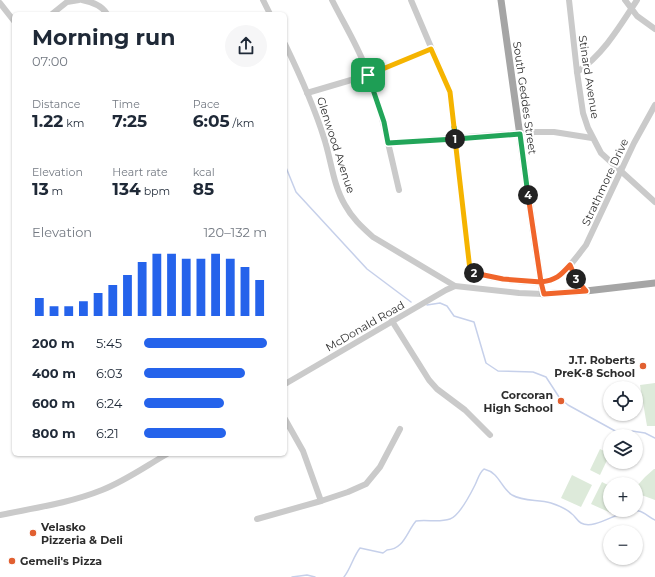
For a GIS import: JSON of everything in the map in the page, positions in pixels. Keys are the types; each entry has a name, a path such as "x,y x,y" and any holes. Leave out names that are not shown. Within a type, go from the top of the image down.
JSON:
{"main road":[{"name":"South Geddes Street","path":"500,0 544,294"},
{"name":"Glenwood Avenue","path":"544,294 655,283"}],"street":[{"path":"54,12 67,2 79,0"},
{"path":"82,0 94,2 106,12"},
{"path":"264,0 269,12"},
{"path":"332,0 359,51 368,75 384,122 398,190"},
{"path":"411,0 450,92 470,270 479,274 503,279 541,282"},
{"name":"Stinard Avenue","path":"569,0 583,113 592,138 601,153 655,202"},
{"path":"625,0 631,9 647,24 655,29"},
{"path":"577,72 591,62 624,21 637,0"},
{"path":"0,3 12,18"},
{"name":"Glenwood Avenue","path":"287,48 307,93 324,138 340,194 352,216 361,227 373,237 427,271 455,286 519,293 544,294"},
{"path":"307,93 368,75 431,49"},
{"name":"Strathmore Drive","path":"541,282 553,280 558,277 586,245 637,136 655,105"},
{"path":"388,143 554,132 592,138"},
{"path":"570,265 577,280 586,291"},
{"name":"McDonald Road","path":"287,383 455,286"},
{"path":"392,321 429,380 465,410 490,435"},
{"path":"287,423 302,451 321,501"},
{"path":"257,519 321,501 366,484 380,467 400,429"},
{"path":"0,516 89,495 124,479 164,456"}],"green space":[{"path":"655,383 655,426 647,426 643,403 643,385"},
{"path":"600,449 603,450 603,469 600,475 590,470"},
{"path":"655,469 655,500 643,496 643,479"},
{"path":"572,475 592,485 581,507 561,498"},
{"path":"602,482 603,482 603,509 591,504"}],"waterway":[{"path":"287,170 296,192 367,269 411,302"},
{"path":"427,305 440,303 447,306 454,316 474,322 486,363 498,371 533,372 546,377 559,397 568,405 612,429"},
{"path":"643,433 655,438"},
{"path":"344,577 360,548 383,553 401,544 416,521 441,521 450,519 457,514 484,469 497,477 512,495 521,499 546,502 556,505 570,512 578,521 587,525 601,522 625,512 632,511 639,511 655,520"},
{"path":"292,577 307,575 315,577"}],"place":[{"name":"J.T. Roberts PreK-8 School","path":"643,366"},
{"name":"Corcoran High School","path":"561,401"},
{"name":"Velasko Pizzeria & Deli","path":"33,533"},
{"name":"Gemeli's Pizza","path":"12,561"}],"route":[{"path":"368,75 384,122 388,143 456,139 470,270 472,272 503,279 541,282 544,294 586,291 572,272 570,265 553,280 541,282 520,134 456,139 450,92 431,49 368,75"}]}
